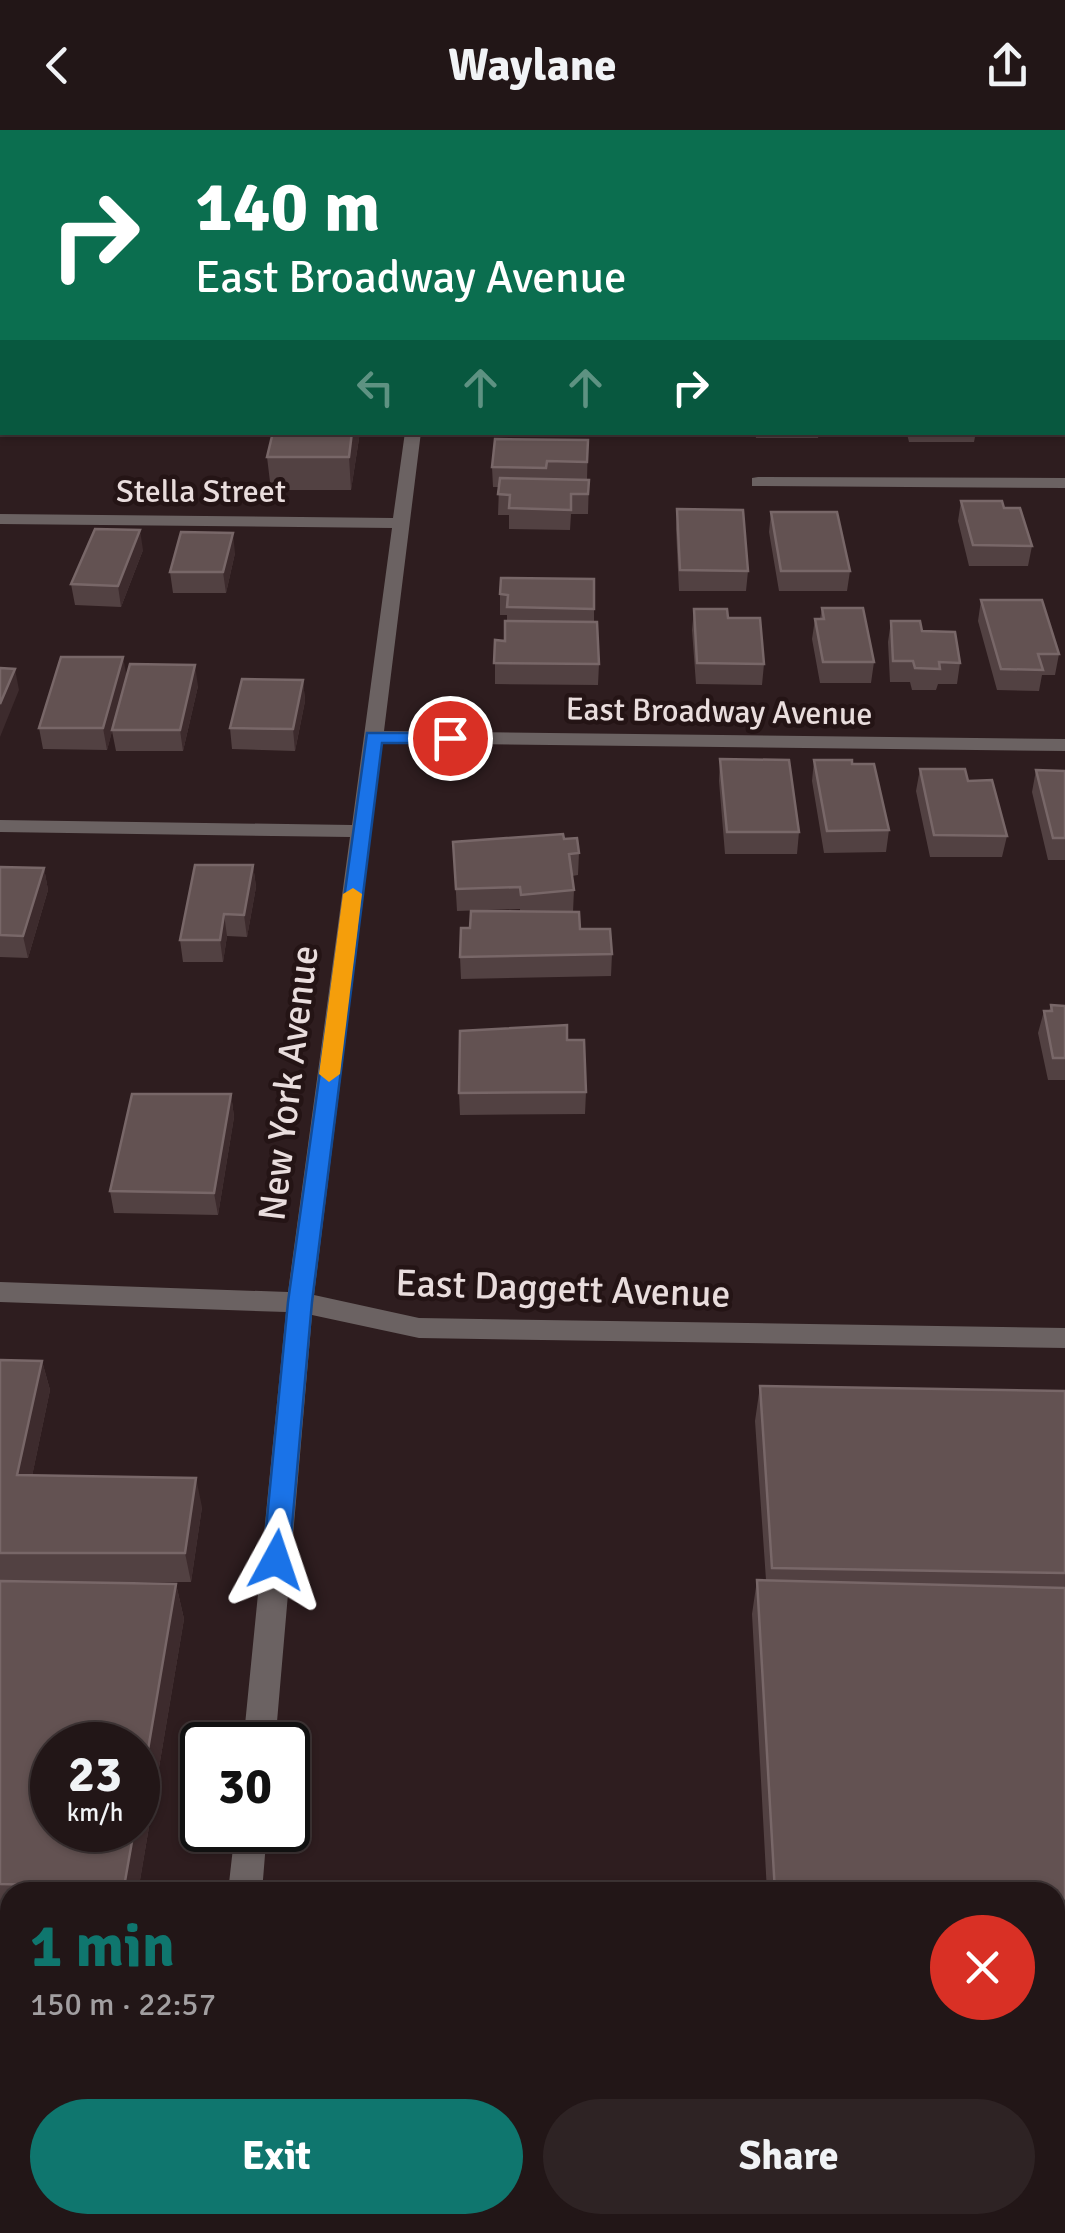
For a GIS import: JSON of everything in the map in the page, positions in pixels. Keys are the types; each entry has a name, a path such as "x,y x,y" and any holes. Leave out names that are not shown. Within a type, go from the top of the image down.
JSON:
{"street":[{"name":"New York Avenue","path":"261,1722 300,1302 413,435"},
{"path":"758,482 1062,483 1065,503"},
{"name":"Stella Street","path":"0,519 401,523"},
{"name":"East Broadway Avenue","path":"373,737 1065,745"},
{"path":"0,826 361,831"},
{"name":"East Daggett Avenue","path":"0,1292 300,1302 419,1328 1065,1338"},
{"path":"246,1882 249,1852"}],"building":[{"path":"272,435 352,435 349,457 267,457"},
{"path":"495,439 588,440 587,462 547,461 546,468 492,467"},
{"path":"500,478 589,480 588,494 571,494 571,510 509,508 510,495 498,494"},
{"path":"961,501 1002,501 1004,508 1020,508 1032,546 973,545"},
{"path":"677,509 743,510 748,571 680,570"},
{"path":"771,512 837,512 850,571 781,571"},
{"path":"95,529 140,530 118,586 71,584"},
{"path":"181,532 233,533 223,572 170,572"},
{"path":"501,578 594,579 594,609 507,607 508,595 500,594"},
{"path":"981,600 1042,600 1059,654 1038,654 1043,670 1001,669"},
{"path":"822,608 863,608 874,662 823,662 815,619 824,619"},
{"path":"694,609 727,609 728,618 760,618 764,664 697,663"},
{"path":"505,621 597,622 599,664 494,663 495,640 505,641"},
{"path":"891,621 920,621 922,631 955,632 960,663 939,662 940,669 915,668 913,661 893,661"},
{"path":"61,657 123,657 103,728 39,728"},
{"path":"130,664 195,665 180,730 112,730"},
{"path":"0,668 15,669 0,704"},
{"path":"242,679 303,680 293,729 230,728"},
{"path":"720,759 789,760 799,832 727,832"},
{"path":"814,760 874,764 889,830 827,831"},
{"path":"920,769 965,769 968,781 992,780 1007,836 934,835"},
{"path":"1036,770 1065,771 1065,838 1053,838"},
{"path":"563,834 564,839 577,838 579,853 569,854 574,890 521,895 520,887 456,889 453,842"},
{"path":"195,865 253,865 244,915 224,914 220,940 180,940"},
{"path":"0,867 44,868 23,936 0,935"},
{"path":"471,911 579,912 580,929 610,929 612,954 460,957 461,928 470,928"},
{"path":"1051,1005 1065,1006 1065,1058 1053,1058 1044,1011 1052,1011"},
{"path":"567,1025 567,1040 584,1040 586,1092 459,1093 460,1031"},
{"path":"132,1094 231,1094 214,1193 110,1191"},
{"path":"0,1360 42,1361 17,1475 196,1478 185,1553 0,1553"},
{"path":"760,1386 1065,1391 1065,1573 772,1568"},
{"path":"757,1580 1065,1588 1065,1882 774,1882"},
{"path":"0,1581 176,1584 153,1722 30,1722 30,1852 130,1852 125,1882 0,1882"}],"slow traffic":[{"path":"329,1074 353,894"}],"route":[{"path":"276,1560 300,1302 373,737 450,738"}]}
